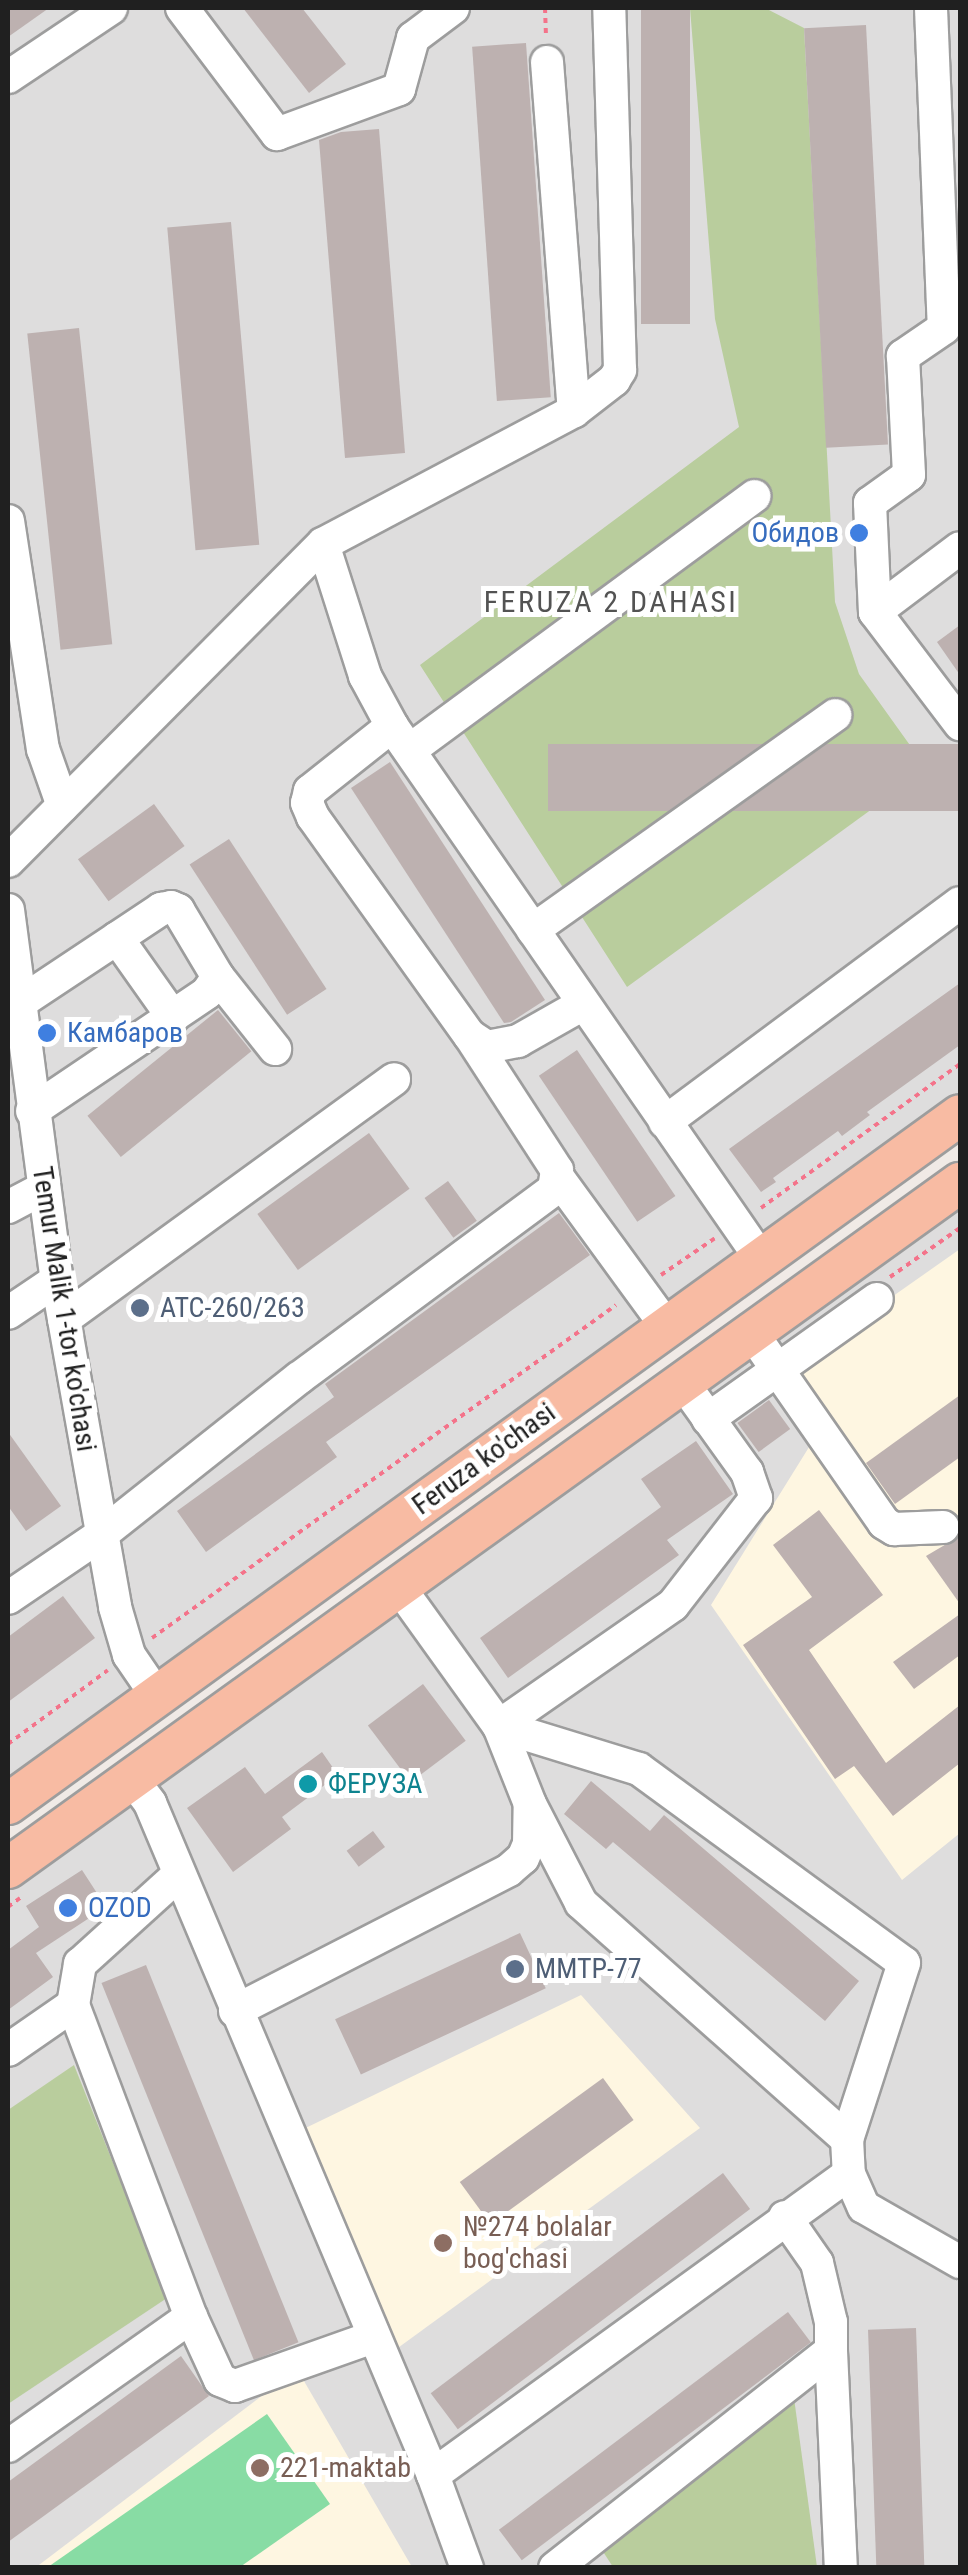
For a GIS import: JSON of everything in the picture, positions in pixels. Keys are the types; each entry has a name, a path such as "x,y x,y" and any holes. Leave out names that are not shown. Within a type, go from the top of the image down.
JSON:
{"main road":[{"name":"Feruza ko'chasi","path":"8,1804 960,1115"},
{"name":"Feruza ko'chasi","path":"8,1868 960,1183"},
{"path":"836,1205 853,1208 866,1218 870,1233 866,1250"}],"street":[{"path":"8,76 110,8"},
{"path":"182,8 277,134 399,88 412,38 453,8"},
{"path":"8,861 323,544 574,411 614,380 620,370 608,8"},
{"path":"903,356 944,328 931,8"},
{"path":"548,62 574,411"},
{"path":"903,356 960,346"},
{"path":"903,356 909,475 870,503 875,612 960,724"},
{"path":"667,1327 559,1179 470,1036 307,803 310,791 401,738 755,496"},
{"path":"8,521 43,749 63,806"},
{"path":"323,544 365,676 401,738 761,1259"},
{"path":"875,612 960,548"},
{"path":"534,930 835,715"},
{"path":"665,1122 960,903"},
{"path":"18,1004 161,909 178,910 218,978 275,1048"},
{"name":"Temur Malik 1-tor ko'chasi","path":"8,910 57,1280 114,1607 129,1655 157,1696"},
{"path":"118,938 173,1016"},
{"path":"32,1111 208,993 218,978"},
{"path":"470,1036 486,1047 518,1041 583,1004"},
{"path":"64,1319 394,1078"},
{"path":"13,1584 102,1534 299,1378 554,1189 559,1179"},
{"path":"8,1207 44,1188"},
{"path":"8,1313 57,1280"},
{"path":"708,1419 877,1299"},
{"path":"752,1333 884,1523 894,1529 943,1527"},
{"path":"499,1726 673,1605 756,1498 747,1472 683,1382"},
{"path":"399,1586 499,1726 530,1804 581,1903 847,2139"},
{"path":"499,1726 639,1769 904,1963 847,2139 849,2174 864,2208 960,2262"},
{"path":"132,1779 150,1803 177,1876 434,2475 467,2568"},
{"path":"235,2011 389,1928 509,1870 523,1858 528,1844 530,1804"},
{"path":"177,1876 80,1964 73,2005 191,2317 220,2380 235,2386 373,2338"},
{"path":"8,2050 73,2005"},
{"path":"434,2475 849,2174"},
{"path":"785,2217 817,2263 830,2322 841,2568"},
{"path":"8,2446 191,2317"},
{"path":"554,2568 589,2557 831,2352"}],"path":[{"path":"8,1744 960,1064"}],"shaded area":[{"name":"FERUZA 2 DAHASI","path":"8,8 960,8 960,1094 8,1804"},
{"path":"960,1183 960,2567 8,2567 8,1868"},
{"path":"960,1249 960,1833 902,1880 711,1605 824,1423 788,1370"},
{"name":"№274 bolalar bog'chasi","path":"581,1995 700,2128 395,2350 291,2135"},
{"name":"221-maktab","path":"297,2369 412,2567 35,2568"}],"green space":[{"path":"690,8 765,8 804,28 835,602 859,674 927,769 627,987 420,665 739,427 715,319"},
{"path":"74,2065 167,2298 8,2404 8,2110"},
{"path":"794,2398 817,2567 613,2567 600,2547"},
{"path":"267,2414 330,2504 240,2567 48,2567"}],"building":[{"path":"8,8 49,8 8,37"},
{"path":"243,8 302,8 346,64 309,93"},
{"path":"641,8 690,8 690,324 641,324"},
{"path":"866,25 888,444 826,448 804,28"},
{"path":"526,43 551,397 497,401 472,47"},
{"path":"379,129 405,453 345,458 319,140 341,132"},
{"path":"231,222 259,545 195,550 167,228"},
{"path":"79,328 112,644 61,650 27,333"},
{"path":"960,625 960,675 937,642"},
{"path":"548,744 960,744 960,811 548,811"},
{"path":"390,762 545,1000 511,1022 504,1023 351,788"},
{"path":"154,804 185,846 109,901 78,859"},
{"path":"229,839 326,989 287,1015 190,865"},
{"path":"960,983 960,1045 867,1112 870,1115 842,1136 838,1131 773,1178 776,1182 761,1192 729,1149"},
{"path":"218,1010 251,1051 121,1157 87,1116"},
{"path":"577,1050 675,1196 637,1222 539,1076"},
{"path":"369,1133 410,1189 298,1270 257,1214"},
{"path":"448,1181 477,1221 453,1238 425,1198"},
{"path":"559,1213 590,1255 326,1442 337,1457 206,1552 177,1511 334,1397 325,1384"},
{"path":"960,1395 960,1457 895,1504 866,1463"},
{"path":"769,1400 790,1429 759,1452 737,1423"},
{"path":"8,1432 61,1506 26,1531 8,1506"},
{"path":"696,1441 733,1494 667,1540 679,1555 508,1678 480,1638 661,1507 641,1479"},
{"path":"819,1510 883,1595 809,1650 886,1763 960,1705 960,1763 893,1816 854,1766 835,1779 743,1645 812,1597 773,1545"},
{"path":"960,1536 960,1604 926,1556"},
{"path":"63,1596 95,1638 8,1702 8,1637"},
{"path":"960,1614 960,1655 914,1689 893,1662"},
{"path":"423,1684 466,1741 411,1782 368,1726"},
{"path":"322,1752 338,1775 282,1817 291,1829 233,1872 187,1808 245,1767 265,1794"},
{"path":"591,1781 650,1831 664,1815 859,1981 825,2021 613,1842 606,1849 564,1814"},
{"path":"373,1831 385,1847 359,1867 347,1851"},
{"path":"82,1870 106,1907 36,1953 53,1977 8,2010 8,1950 39,1927 26,1906"},
{"path":"520,1933 546,1988 361,2074 335,2019"},
{"path":"146,1965 298,2342 254,2360 101,1983"},
{"path":"603,2078 634,2120 490,2224 460,2182"},
{"path":"723,2173 750,2209 458,2429 431,2393"},
{"path":"788,2312 811,2342 522,2560 499,2530"},
{"path":"916,2328 924,2568 876,2568 868,2330"},
{"path":"181,2356 209,2396 8,2542 8,2482"}],"place":[{"name":"Обидов","path":"859,533"},
{"name":"Камбаров","path":"47,1033"},
{"name":"АТС-260/263","path":"140,1308"},
{"name":"ФЕРУЗА","path":"308,1784"},
{"name":"OZOD","path":"68,1908"},
{"name":"MMTP-77","path":"515,1969"},
{"name":"№274 bolalar bog'chasi","path":"443,2243"},
{"name":"221-maktab","path":"260,2468"}],"district":[{"name":"FERUZA 2 DAHASI","path":"611,602"}]}
